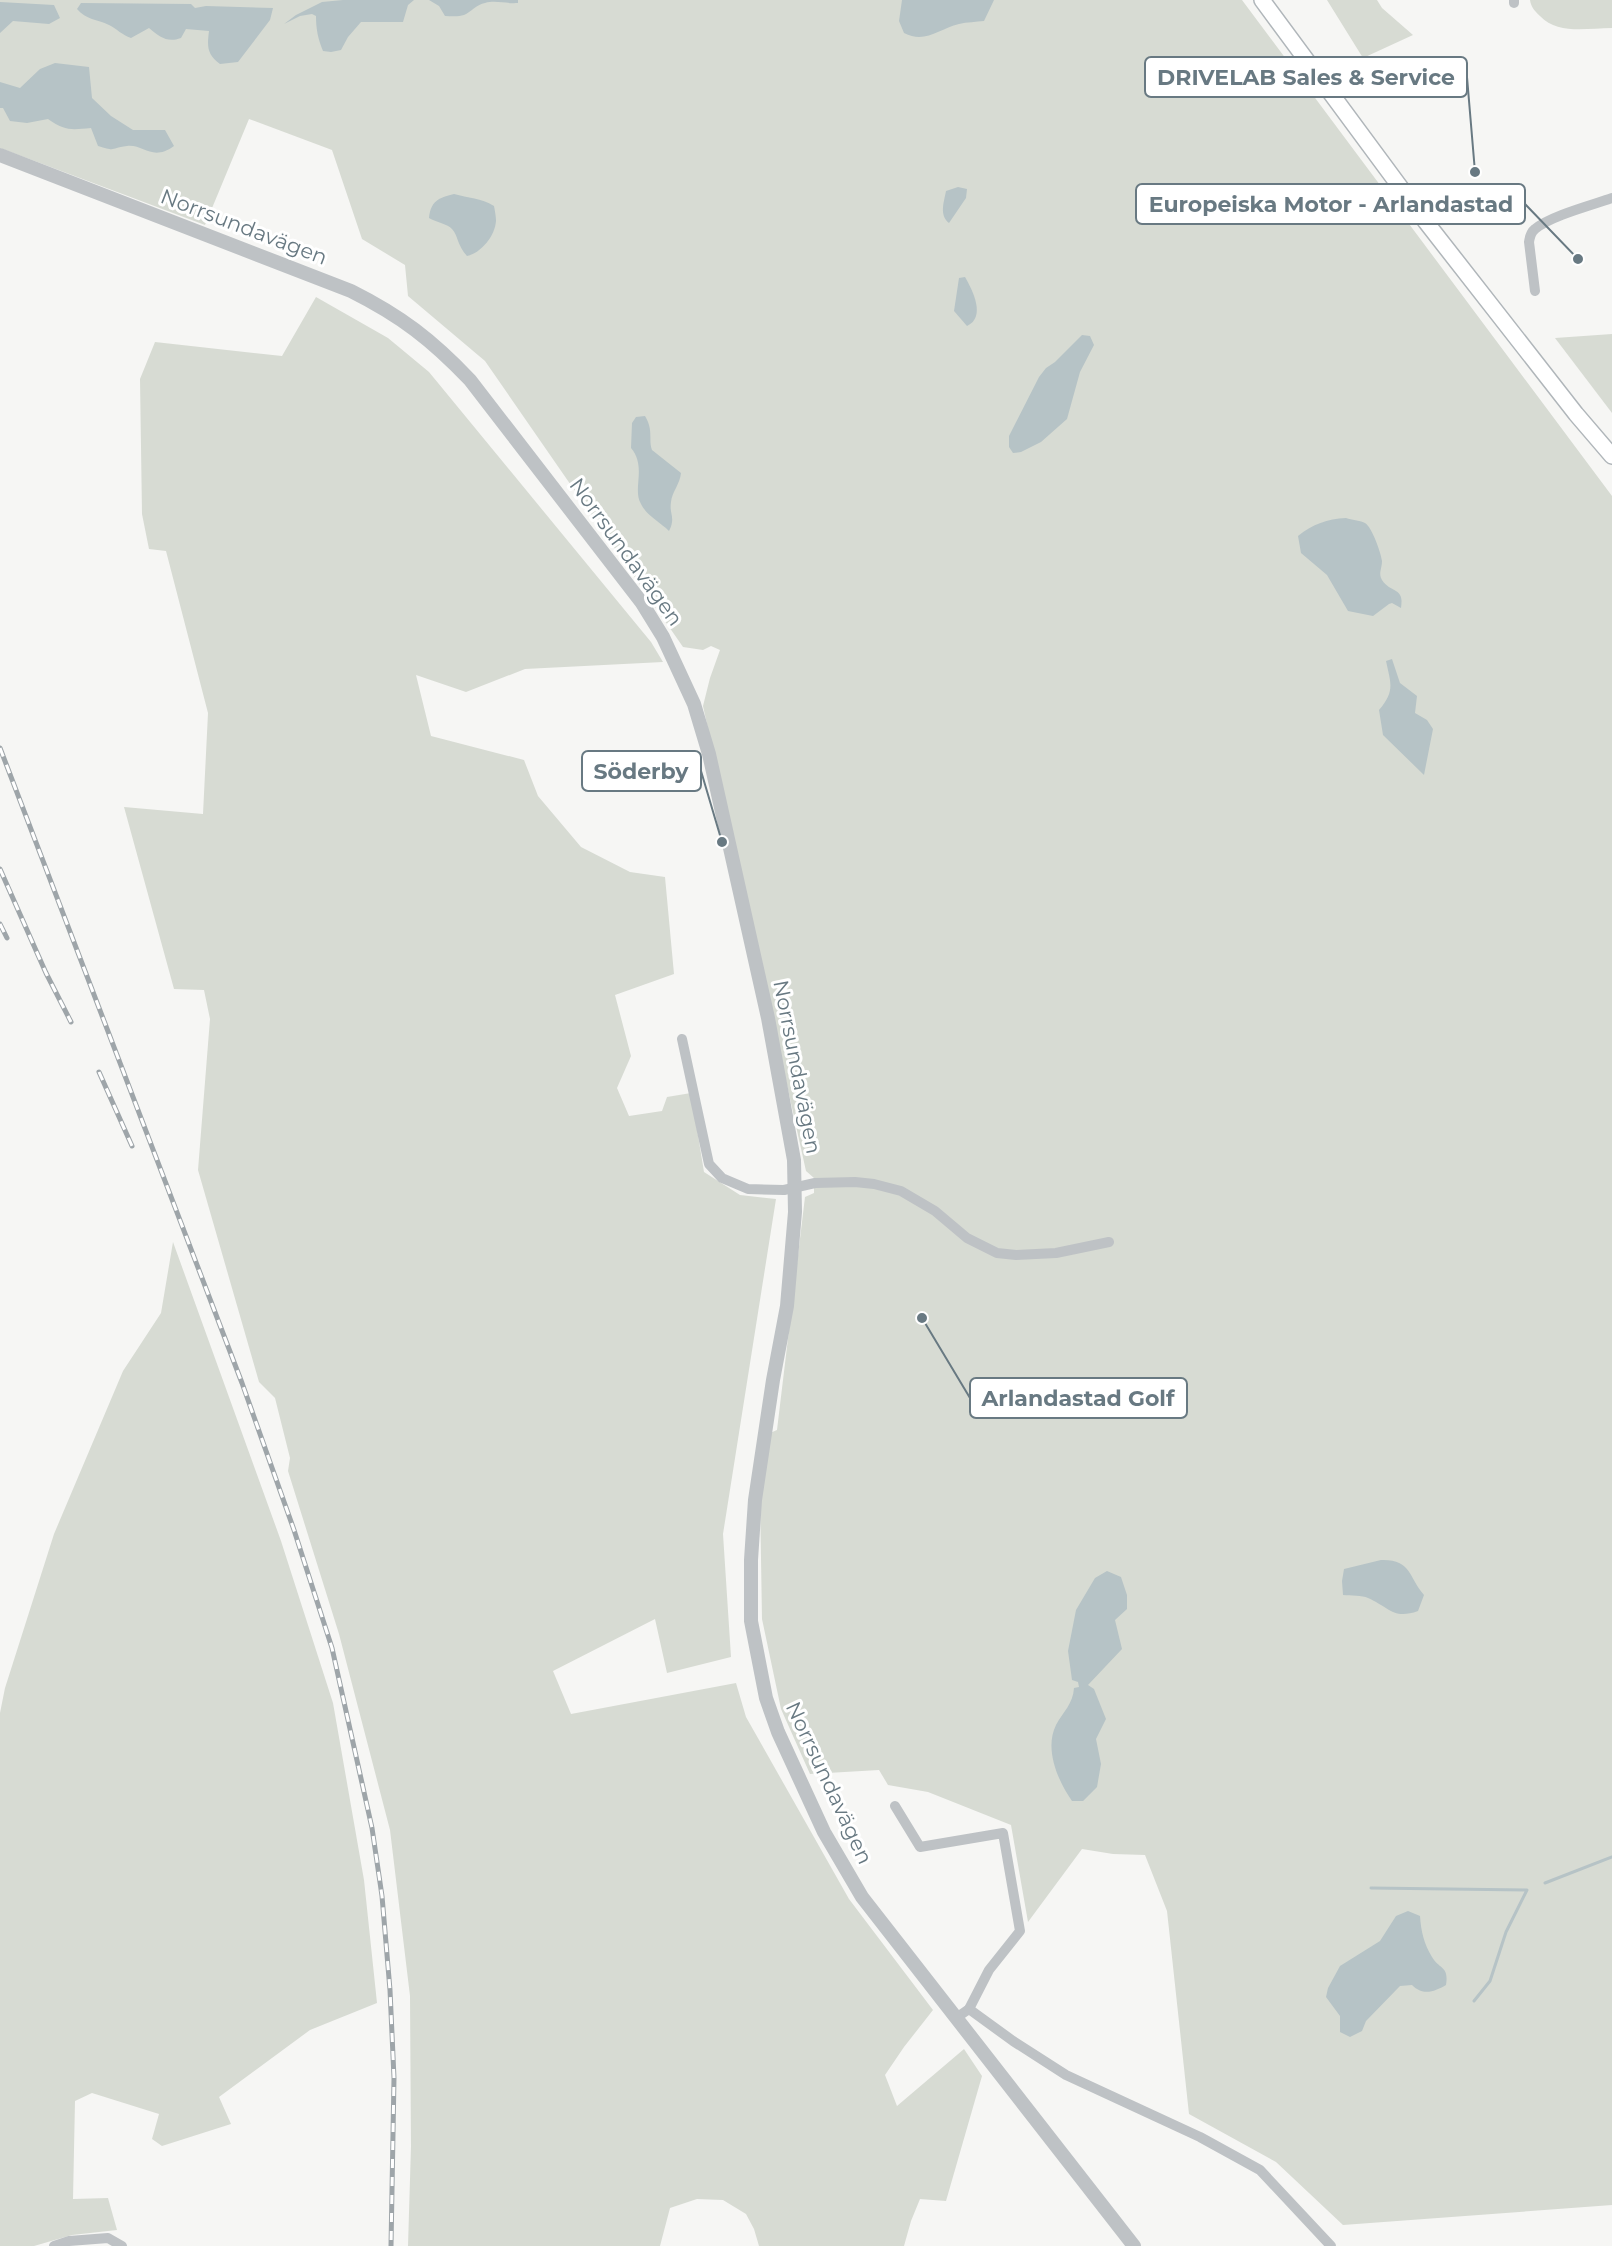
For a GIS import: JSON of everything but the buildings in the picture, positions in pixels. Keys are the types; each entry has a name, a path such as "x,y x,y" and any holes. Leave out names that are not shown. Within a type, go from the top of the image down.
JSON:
{"main road":[{"path":"1262,0 1393,179 1576,414 1612,456"},
{"path":"1506,322 1612,441"}],"street":[{"name":"Norrsundavägen","path":"0,155 351,291 410,324 442,350 470,380 642,603 663,637 694,704 709,754 768,1018 794,1160 796,1187 787,1306 755,1500 751,1560 751,1621 769,1707 778,1732 824,1832 862,1897 1134,2246"},
{"path":"1535,291 1529,242 1534,230 1546,221 1612,198"},
{"path":"682,1039 709,1164 722,1178 748,1189 784,1190 815,1183 855,1182 901,1191 935,1211 968,1238 997,1253 1016,1255 1056,1253 1109,1242"},
{"path":"896,1806 920,1847 1003,1833 1020,1931 989,1970 969,2008 956,2018"},
{"path":"969,2008 1066,2076 1200,2137 1260,2170 1331,2246"},
{"path":"54,2246 69,2241 108,2238 122,2246"}],"shaded area":[{"path":"0,0 1242,0 1612,496 1612,2205 1343,2225 1276,2162 1189,2114 1167,1911 1145,1855 1113,1854 1082,1849 1028,1922 1011,1825 928,1792 888,1785 879,1770 810,1774 781,1709 762,1619 760,1497 770,1433 777,1430 805,1197 814,1193 814,1178 806,1171 703,706 720,650 711,646 703,650 683,647 485,361 408,296 405,265 362,239 332,150 249,119 205,225 0,148"},
{"path":"414,0 408,5 403,22 361,22 348,37 341,50 331,52 323,51 316,16 312,14 300,16 284,24 322,2"},
{"path":"429,0 518,0 518,3 489,2 479,5 464,15 445,16 439,6"},
{"path":"902,0 994,0 984,21 959,24 919,37 904,33 899,21"},
{"path":"1327,0 1377,0 1382,8 1413,35 1363,58"},
{"path":"1530,0 1612,0 1612,28 1573,29 1555,26 1538,14"},
{"path":"0,2 54,5 60,18 49,24 13,21 0,33"},
{"path":"81,3 191,4 195,8 206,6 273,8 270,20 238,62 220,64 209,50 209,31 186,29 181,38 172,40 160,36 149,28 131,38 109,25 84,15 77,9"},
{"path":"55,63 89,67 92,98 111,116 133,130 165,130 174,146 166,151 154,153 133,146 108,149 98,146 91,128 68,129 48,119 27,123 10,121 3,108 0,108 0,82 20,88 40,69"},
{"path":"958,187 967,189 966,198 949,223 943,212 946,191"},
{"path":"454,194 494,206 496,221 490,238 482,248 467,256 452,229 429,218 436,201"},
{"path":"965,277 974,296 977,310 973,322 967,326 954,311 959,278"},
{"path":"316,297 388,338 429,372 651,642 663,662 525,669 466,692 416,675 431,736 524,760 538,796 581,847 630,872 665,877 674,974 615,995 631,1056 617,1088 629,1116 662,1111 667,1097 691,1093 704,1172 740,1195 776,1199 723,1534 731,1657 667,1673 655,1619 553,1671 571,1714 736,1683 746,1717 849,1899 933,2010 885,2075 897,2106 964,2049 982,2076 946,2201 920,2199 904,2246 759,2246 746,2214 723,2200 697,2199 670,2208 660,2246 408,2246 411,2146 410,1996 390,1830 339,1634 288,1471 290,1458 275,1398 259,1382 198,1170 210,1019 204,990 174,989 124,807 203,814 208,713 166,551 149,549 142,514 140,379 155,342 282,356"},
{"path":"1612,334 1612,413 1555,338"},
{"path":"1082,335 1090,336 1094,345 1080,372 1067,419 1041,442 1021,452 1013,453 1009,447 1009,436 1039,377"},
{"path":"645,416 649,426 652,450 681,473 672,498 672,522 669,531 647,512 639,498 638,463 631,448 632,423 636,417"},
{"path":"1346,518 1368,525 1376,540 1382,561 1381,578 1385,584 1399,593 1402,601 1401,608 1392,603 1373,616 1348,611 1327,575 1301,553 1298,536 1320,523"},
{"path":"1392,659 1400,683 1417,696 1415,713 1427,720 1433,729 1424,775 1383,735 1379,710 1390,692 1386,661"},
{"path":"173,1242 281,1541 333,1703 364,1880 377,2003 310,2030 219,2097 231,2124 162,2146 152,2139 159,2114 92,2093 75,2101 73,2199 108,2198 117,2230 72,2235 34,2246 0,2246 0,1713 5,1688 54,1534 123,1371 161,1313"},
{"path":"1381,1560 1398,1562 1408,1570 1424,1595 1418,1611 1397,1613 1366,1597 1343,1595 1344,1569"},
{"path":"1107,1571 1121,1577 1127,1595 1127,1609 1115,1620 1122,1649 1088,1685 1094,1689 1106,1719 1096,1739 1101,1764 1097,1787 1083,1801 1072,1801 1054,1765 1051,1744 1056,1725 1070,1703 1074,1688 1079,1687 1078,1682 1072,1680 1068,1651 1076,1610 1095,1578"},
{"path":"1408,1911 1420,1916 1425,1942 1432,1957 1445,1971 1446,1985 1429,1992 1420,1991 1412,1985 1400,1986 1366,2021 1362,2031 1350,2037 1340,2032 1340,2016 1326,1997 1328,1988 1340,1966 1380,1941 1396,1916"}],"waterway":[{"path":"1545,1883 1612,1857"},
{"path":"1371,1888 1527,1890 1506,1932 1490,1981 1474,2001"}],"railway":[{"path":"0,748 242,1383 294,1530 332,1648 372,1828 382,1896 394,2078 391,2246"},
{"path":"0,869 46,973 71,1022"},
{"path":"0,924 7,938"},
{"path":"99,1072 132,1146"}],"place":[{"name":"DRIVELAB Sales & Service","path":"1475,172"},
{"name":"Europeiska Motor - Arlandastad","path":"1578,259"},
{"name":"Söderby","path":"722,842"},
{"name":"Arlandastad Golf","path":"922,1318"}]}
